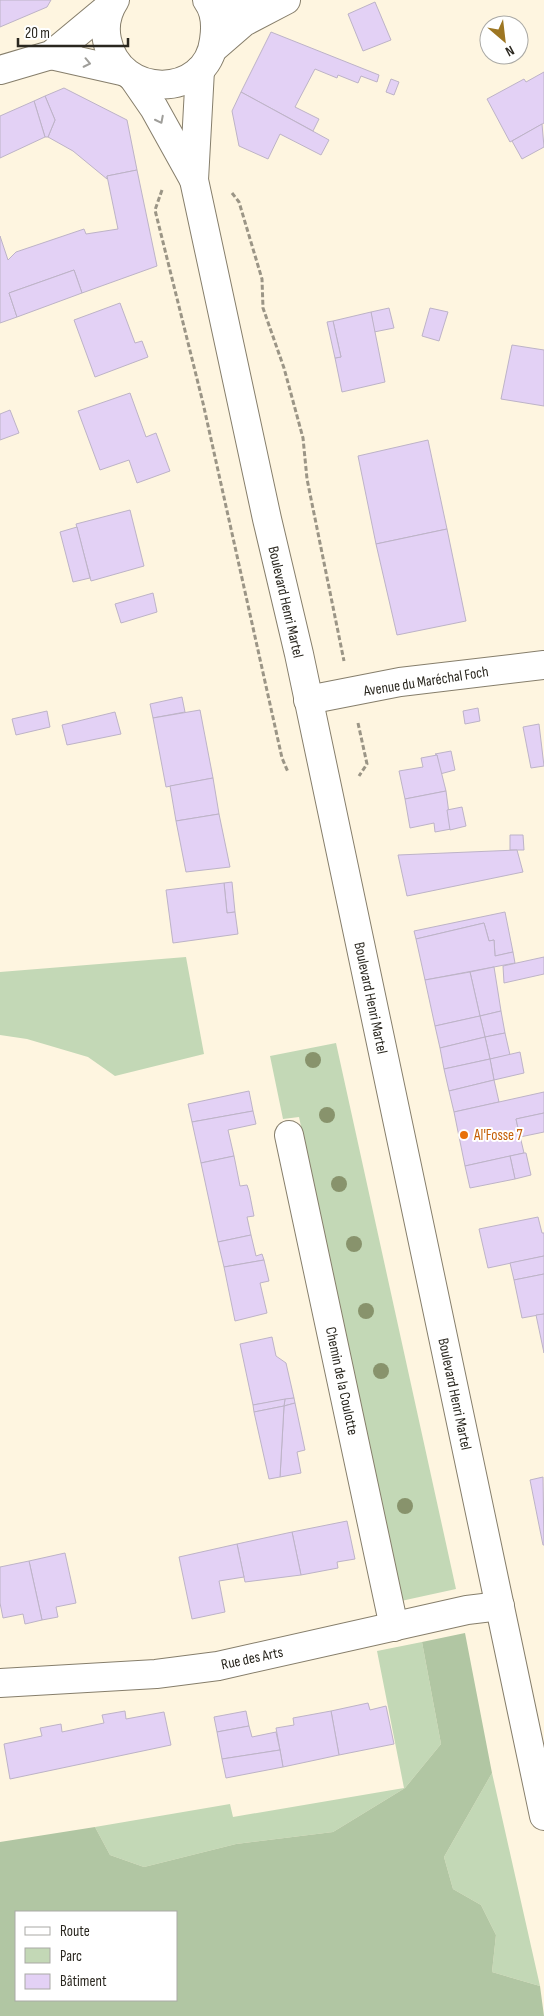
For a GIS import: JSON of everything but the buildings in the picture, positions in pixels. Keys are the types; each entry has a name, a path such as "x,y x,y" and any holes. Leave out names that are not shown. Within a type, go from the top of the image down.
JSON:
{"main road":[{"path":"208,1 233,6 282,2"},
{"name":"Boulevard Henri Martel","path":"194,180 207,59 216,25 208,1"},
{"path":"51,55 166,86 184,81 244,22 282,2"},
{"path":"0,70 51,55 113,3"},
{"name":"Boulevard Henri Martel","path":"113,3 105,29 109,52 154,108 194,180 308,700 544,1816"},
{"name":"Avenue du Maréchal Foch","path":"308,700 400,682 544,665"},
{"name":"Chemin de la Coulotte","path":"289,1135 394,1626"},
{"name":"Rue des Arts","path":"0,1683 156,1674 218,1666 468,1610 500,1606"}],"path":[{"path":"239,202 262,279 264,308 284,368 303,438 307,478 321,552 366,764 332,817"},
{"path":"155,210 203,403 282,758 290,779"}],"green space":[{"path":"186,957 204,1054 115,1076 88,1057 27,1039 0,1035 0,972"},
{"path":"336,1043 456,1589 401,1601 299,1117 283,1119 270,1056"},
{"path":"465,1633 492,1773 444,1857 453,1889 481,1905 496,1935 492,1972 540,1986 544,2016 0,2016 0,1842 95,1827 110,1855 144,1867 236,1844 333,1832 405,1788 441,1744 422,1642"},
{"path":"422,1642 441,1744 405,1788 333,1832 236,1844 144,1867 110,1855 95,1827 230,1804 233,1817 404,1788 377,1651"},
{"path":"492,1773 540,1986 492,1972 496,1935 481,1905 453,1889 444,1857"}],"place":[{"name":"Al'Fosse 7","path":"464,1135"}]}
